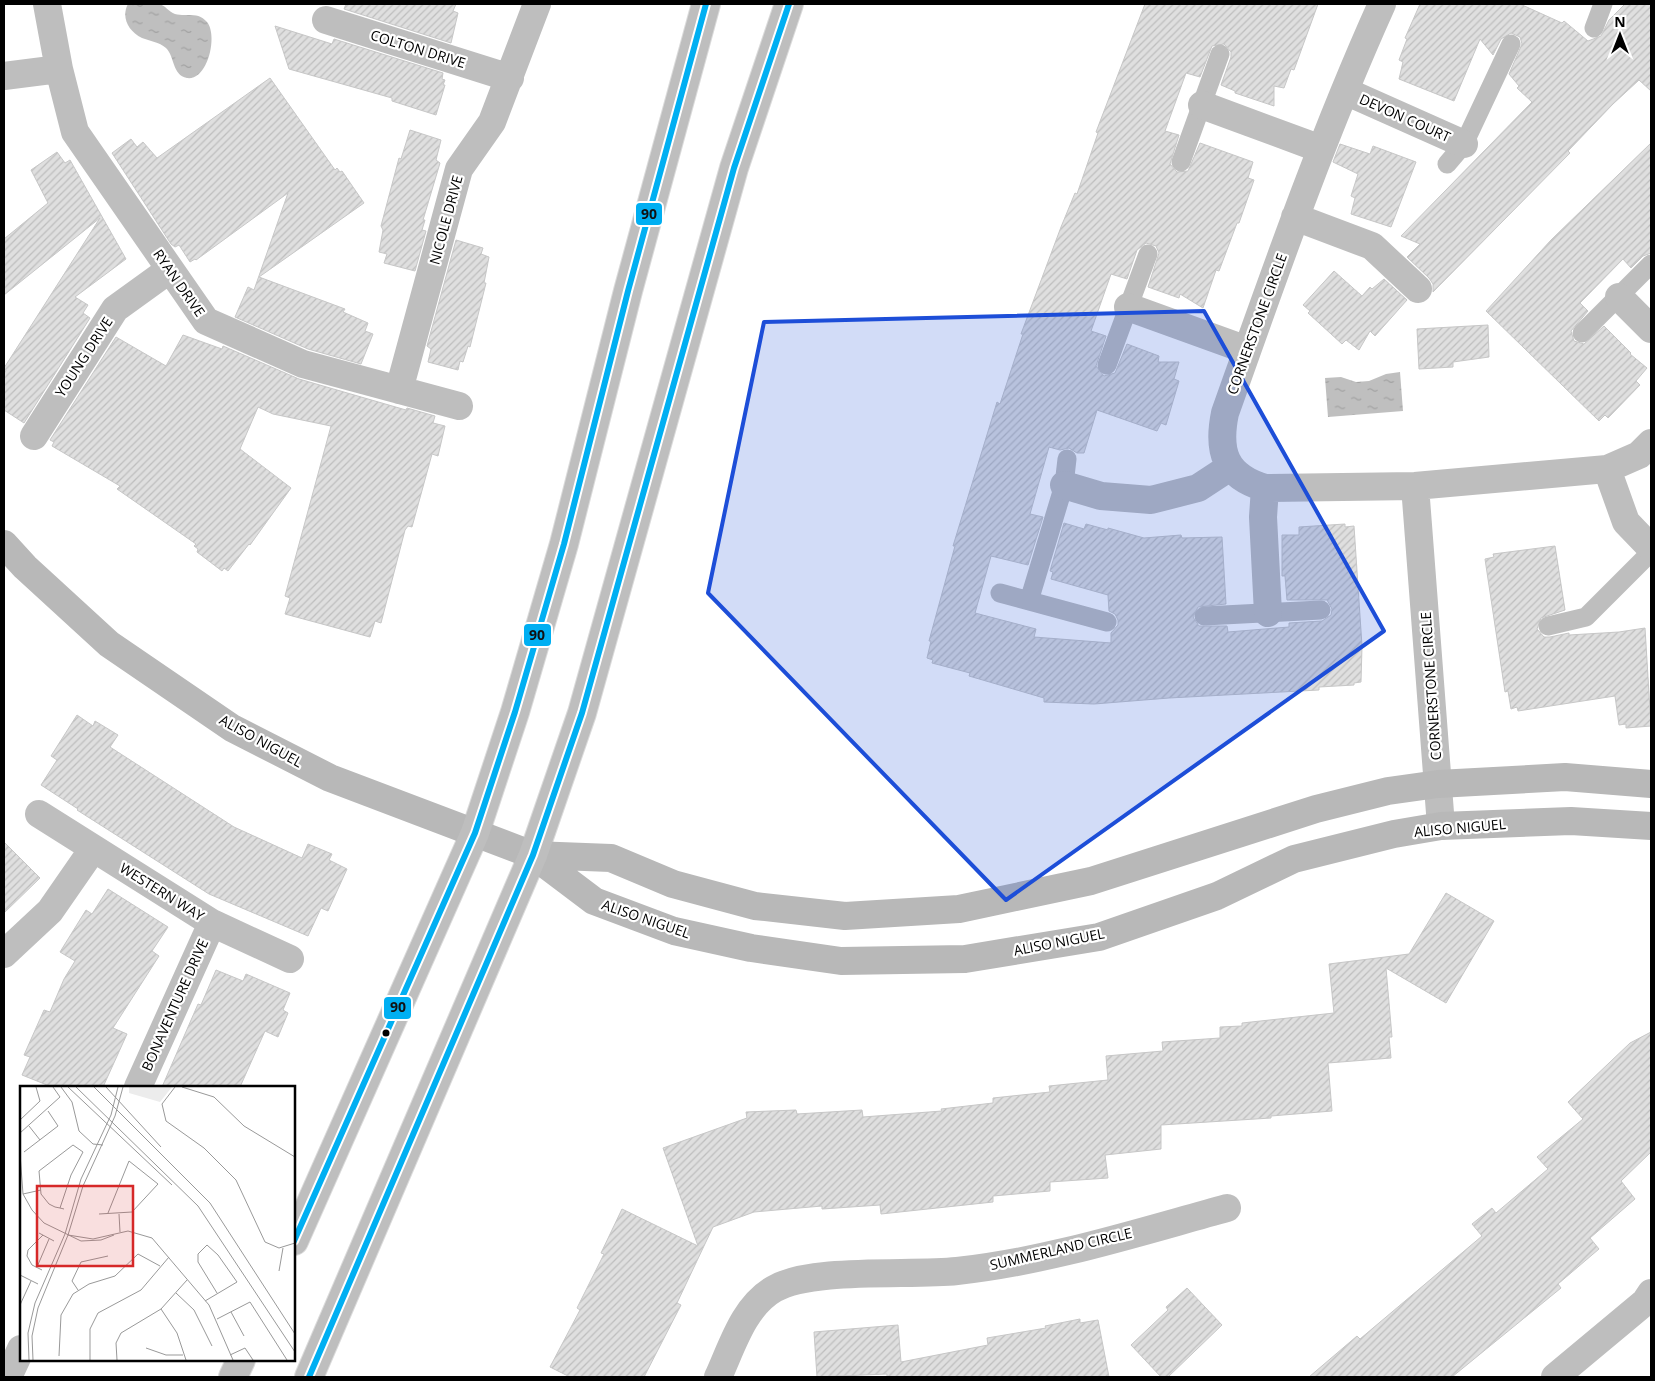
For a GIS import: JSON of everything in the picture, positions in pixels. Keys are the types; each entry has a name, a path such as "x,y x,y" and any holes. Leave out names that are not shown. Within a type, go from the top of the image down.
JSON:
{"street":[{"name":"RYAN DRIVE","path":"46,4 74,132 206,321 303,364 459,406"},
{"name":"NICOLE DRIVE","path":"400,390 460,169 492,122 537,4"},
{"path":"295,1239 475,833 515,712 564,544 628,291 706,4"},
{"path":"309,1377 533,855 582,713 734,168 789,4"},
{"name":"CORNERSTONE CIRCLE","path":"1230,467 1223,450 1221,433 1225,413 1322,149 1382,4"},
{"name":"COLTON DRIVE","path":"326,20 510,78"},
{"path":"4,76 59,69"},
{"name":"DEVON COURT","path":"1345,91 1464,144"},
{"path":"1202,105 1322,149"},
{"path":"1296,217 1372,246 1418,289"},
{"name":"YOUNG DRIVE","path":"34,436 115,309 169,270"},
{"path":"1619,297 1651,329"},
{"path":"1128,307 1247,350"},
{"path":"1066,472 1100,496 1151,500 1198,488 1230,467 1246,482 1265,488 1415,486 1607,469 1639,455 1651,443"},
{"path":"1607,469 1626,522 1651,548"},
{"name":"CORNERSTONE CIRCLE","path":"1415,486 1441,826"},
{"path":"1265,488 1263,517 1268,613"},
{"name":"ALISO NIGUEL","path":"4,544 25,567 109,644 232,728 330,778 533,855 594,901 674,931 751,948 841,961 965,959 1099,937 1217,896 1294,859 1394,834 1441,826 1571,821 1651,826"},
{"name":"ALISO NIGUEL","path":"533,855 611,858 673,884 755,906 845,916 959,909 1091,881 1316,809 1388,791 1438,784 1565,777 1651,784"},
{"name":"WESTERN WAY","path":"39,814 212,923 290,959"},
{"path":"4,954 50,911 93,849"},
{"name":"BONAVENTURE DRIVE","path":"138,1086 212,923"},
{"name":"SUMMERLAND CIRCLE","path":"718,1377 748,1313 774,1289 811,1277 957,1271 1029,1259 1227,1208"},
{"path":"1555,1377 1645,1302 1651,1293"},
{"path":"8,1377 20,1351"},
{"path":"233,1377 241,1361"}],"lane":[{"path":"1594,28 1603,4"},
{"path":"1447,164 1464,144 1511,44"},
{"path":"1181,162 1220,54"},
{"path":"1107,365 1148,254"},
{"path":"1582,334 1651,264"},
{"path":"1029,600 1066,472"},
{"path":"1548,626 1586,617 1651,552"},
{"path":"1000,593 1107,622"},
{"path":"1204,616 1321,610"}],"highlighted area":[{"path":"1204,311 1384,631 1006,900 708,593 764,322"}],"water":[{"path":"156,3 175,14 196,15 207,22 210,28 211,46 209,56 201,72 194,77 187,78 182,76 176,70 166,48 133,32 127,23 125,14 128,4"},
{"path":"1400,372 1403,411 1328,417 1325,378 1341,377 1356,382 1369,381 1386,374"}],"building":[{"path":"346,4 456,4 453,11 458,13 451,43 344,9"},
{"path":"1145,4 1318,4 1294,70 1291,69 1284,88 1274,86 1274,106 1235,93 1235,91 1221,85 1231,57 1231,52 1224,44 1212,46 1200,77 1186,73 1165,131 1179,135 1170,164 1177,172 1188,171 1200,143 1253,162 1248,178 1254,180 1239,223 1237,223 1219,271 1216,270 1203,308 1180,294 1179,298 1148,287 1159,253 1156,246 1146,243 1137,250 1127,279 1111,274 1091,331 1106,336 1096,366 1104,376 1115,373 1127,344 1159,356 1158,362 1179,362 1174,379 1179,381 1166,425 1161,423 1157,431 1097,410 1084,453 1077,453 1069,448 1060,450 1049,447 1030,514 1043,517 1028,565 991,556 975,613 1036,629 1034,637 1111,643 1111,633 1118,625 1118,620 1115,614 1109,611 1108,595 1051,579 1053,572 1050,571 1064,523 1084,529 1086,524 1108,530 1108,528 1144,538 1181,535 1182,538 1222,537 1226,604 1198,607 1193,617 1199,626 1227,626 1228,632 1289,627 1289,623 1322,621 1331,615 1332,609 1327,600 1287,600 1285,576 1282,576 1282,535 1299,535 1299,527 1345,524 1345,527 1354,526 1362,646 1361,682 1354,683 1354,685 1319,687 1319,690 1094,704 1044,702 1044,698 969,676 970,673 932,663 933,660 927,658 931,641 929,641 955,546 953,546 997,402 1000,404 1023,334 1021,334 1061,227 1075,193 1077,194 1098,133 1096,132"},
{"path":"1420,4 1520,4 1562,23 1564,21 1588,41 1601,36 1609,20 1625,4 1651,4 1651,91 1639,80 1613,104 1568,151 1570,153 1433,292 1433,284 1429,278 1407,257 1420,244 1401,236 1532,102 1517,88 1519,86 1509,74 1522,44 1520,37 1511,33 1501,39 1493,55 1480,39 1454,101 1399,79 1403,62 1399,60 1407,39 1405,38"},
{"path":"275,26 332,44 334,39 443,73 442,79 445,80 443,85 445,85 436,115 392,101 392,98 289,69"},
{"path":"270,78 335,170 337,168 340,172 342,171 364,203 259,277 345,309 343,312 368,323 365,331 373,334 361,364 308,349 235,317 248,287 254,290 288,193 196,260 190,262 179,245 175,247 171,244 112,153 131,139 137,147 143,142 157,158"},
{"path":"410,130 441,140 436,160 440,163 423,220 425,220 422,230 426,231 415,271 384,263 387,254 379,252 383,230 381,226 399,158 401,159"},
{"path":"1651,143 1651,253 1643,256 1631,268 1623,259 1580,303 1588,311 1571,331 1574,341 1584,344 1604,326 1630,354 1647,368 1636,381 1640,385 1608,418 1605,415 1599,421 1486,311 1551,240"},
{"path":"1340,144 1370,154 1373,146 1416,162 1391,227 1351,214 1355,198 1351,196 1358,174 1333,162"},
{"path":"57,152 65,163 70,160 126,259 75,297 88,305 83,313 90,318 24,423 4,410 4,374 6,370 4,368 100,218 4,295 4,239 48,203 31,170"},
{"path":"456,240 483,248 481,254 489,257 484,283 486,283 470,347 468,346 463,362 460,361 458,370 428,362 431,349 427,346"},
{"path":"1334,271 1362,296 1370,287 1372,289 1384,279 1407,300 1375,336 1370,331 1359,350 1346,340 1342,344 1308,313 1310,311 1303,305"},
{"path":"1488,325 1489,357 1453,362 1453,367 1419,369 1417,329"},
{"path":"183,335 222,349 223,346 299,379 406,410 407,408 435,416 433,423 445,426 438,456 432,454 412,527 408,526 405,530 381,623 375,621 370,637 285,614 290,598 285,596 331,426 273,414 258,407 240,449 291,488 250,545 228,571 224,568 222,571 197,552 198,549 194,546 196,544 117,489 120,486 52,446 54,442 50,440 116,337 166,366"},
{"path":"1555,546 1565,610 1541,618 1537,629 1544,637 1550,637 1569,633 1569,635 1619,632 1645,628 1651,726 1626,728 1626,724 1619,725 1615,696 1518,711 1517,707 1511,709 1508,691 1505,692 1485,559 1494,557 1493,554"},
{"path":"77,715 93,726 95,721 118,735 110,747 234,827 302,858 308,844 332,854 329,860 347,869 328,911 321,908 308,936 209,894 41,785 57,760 51,756"},
{"path":"4,842 40,878 4,913"},
{"path":"108,889 168,927 152,951 159,956 113,1028 127,1034 103,1086 50,1086 22,1075 30,1057 24,1055 44,1010 50,1012 64,979 75,961 60,952 86,910 92,914"},
{"path":"1446,893 1494,921 1446,1003 1386,968 1392,1037 1389,1037 1391,1058 1328,1063 1332,1111 1271,1116 1271,1118 1161,1125 1161,1149 1105,1155 1108,1178 1050,1182 1050,1191 993,1196 993,1202 881,1214 880,1205 822,1209 822,1206 754,1212 713,1227 677,1303 681,1305 644,1377 570,1377 550,1367 580,1310 577,1308 604,1254 601,1253 622,1209 698,1246 663,1148 747,1118 746,1112 796,1110 797,1114 862,1110 863,1117 942,1111 941,1109 993,1103 993,1098 1050,1092 1049,1086 1108,1080 1106,1056 1163,1051 1162,1042 1220,1038 1220,1027 1242,1026 1242,1023 1334,1013 1329,964 1409,954"},
{"path":"216,970 243,981 246,974 290,993 283,1010 288,1013 278,1037 265,1031 240,1086 162,1086 198,1004 201,1005"},
{"path":"1651,1032 1651,1152 1621,1181 1635,1199 1590,1238 1599,1249 1558,1284 1561,1288 1452,1377 1309,1377 1357,1336 1360,1339 1482,1236 1472,1224 1492,1208 1496,1213 1548,1169 1537,1157 1583,1119 1568,1102 1630,1043"},
{"path":"1187,1288 1222,1325 1168,1377 1161,1377 1131,1345 1168,1310 1166,1307"},
{"path":"1080,1319 1080,1323 1098,1320 1109,1377 887,1377 887,1374 817,1377 814,1332 898,1325 901,1362 988,1345 987,1338 1046,1328 1045,1326"}],"transit line":[{"name":"90","path":"295,1239 475,833 515,712 564,544 628,291 706,4"},
{"name":"90","path":"309,1377 533,855 582,713 734,168 789,4"}]}
